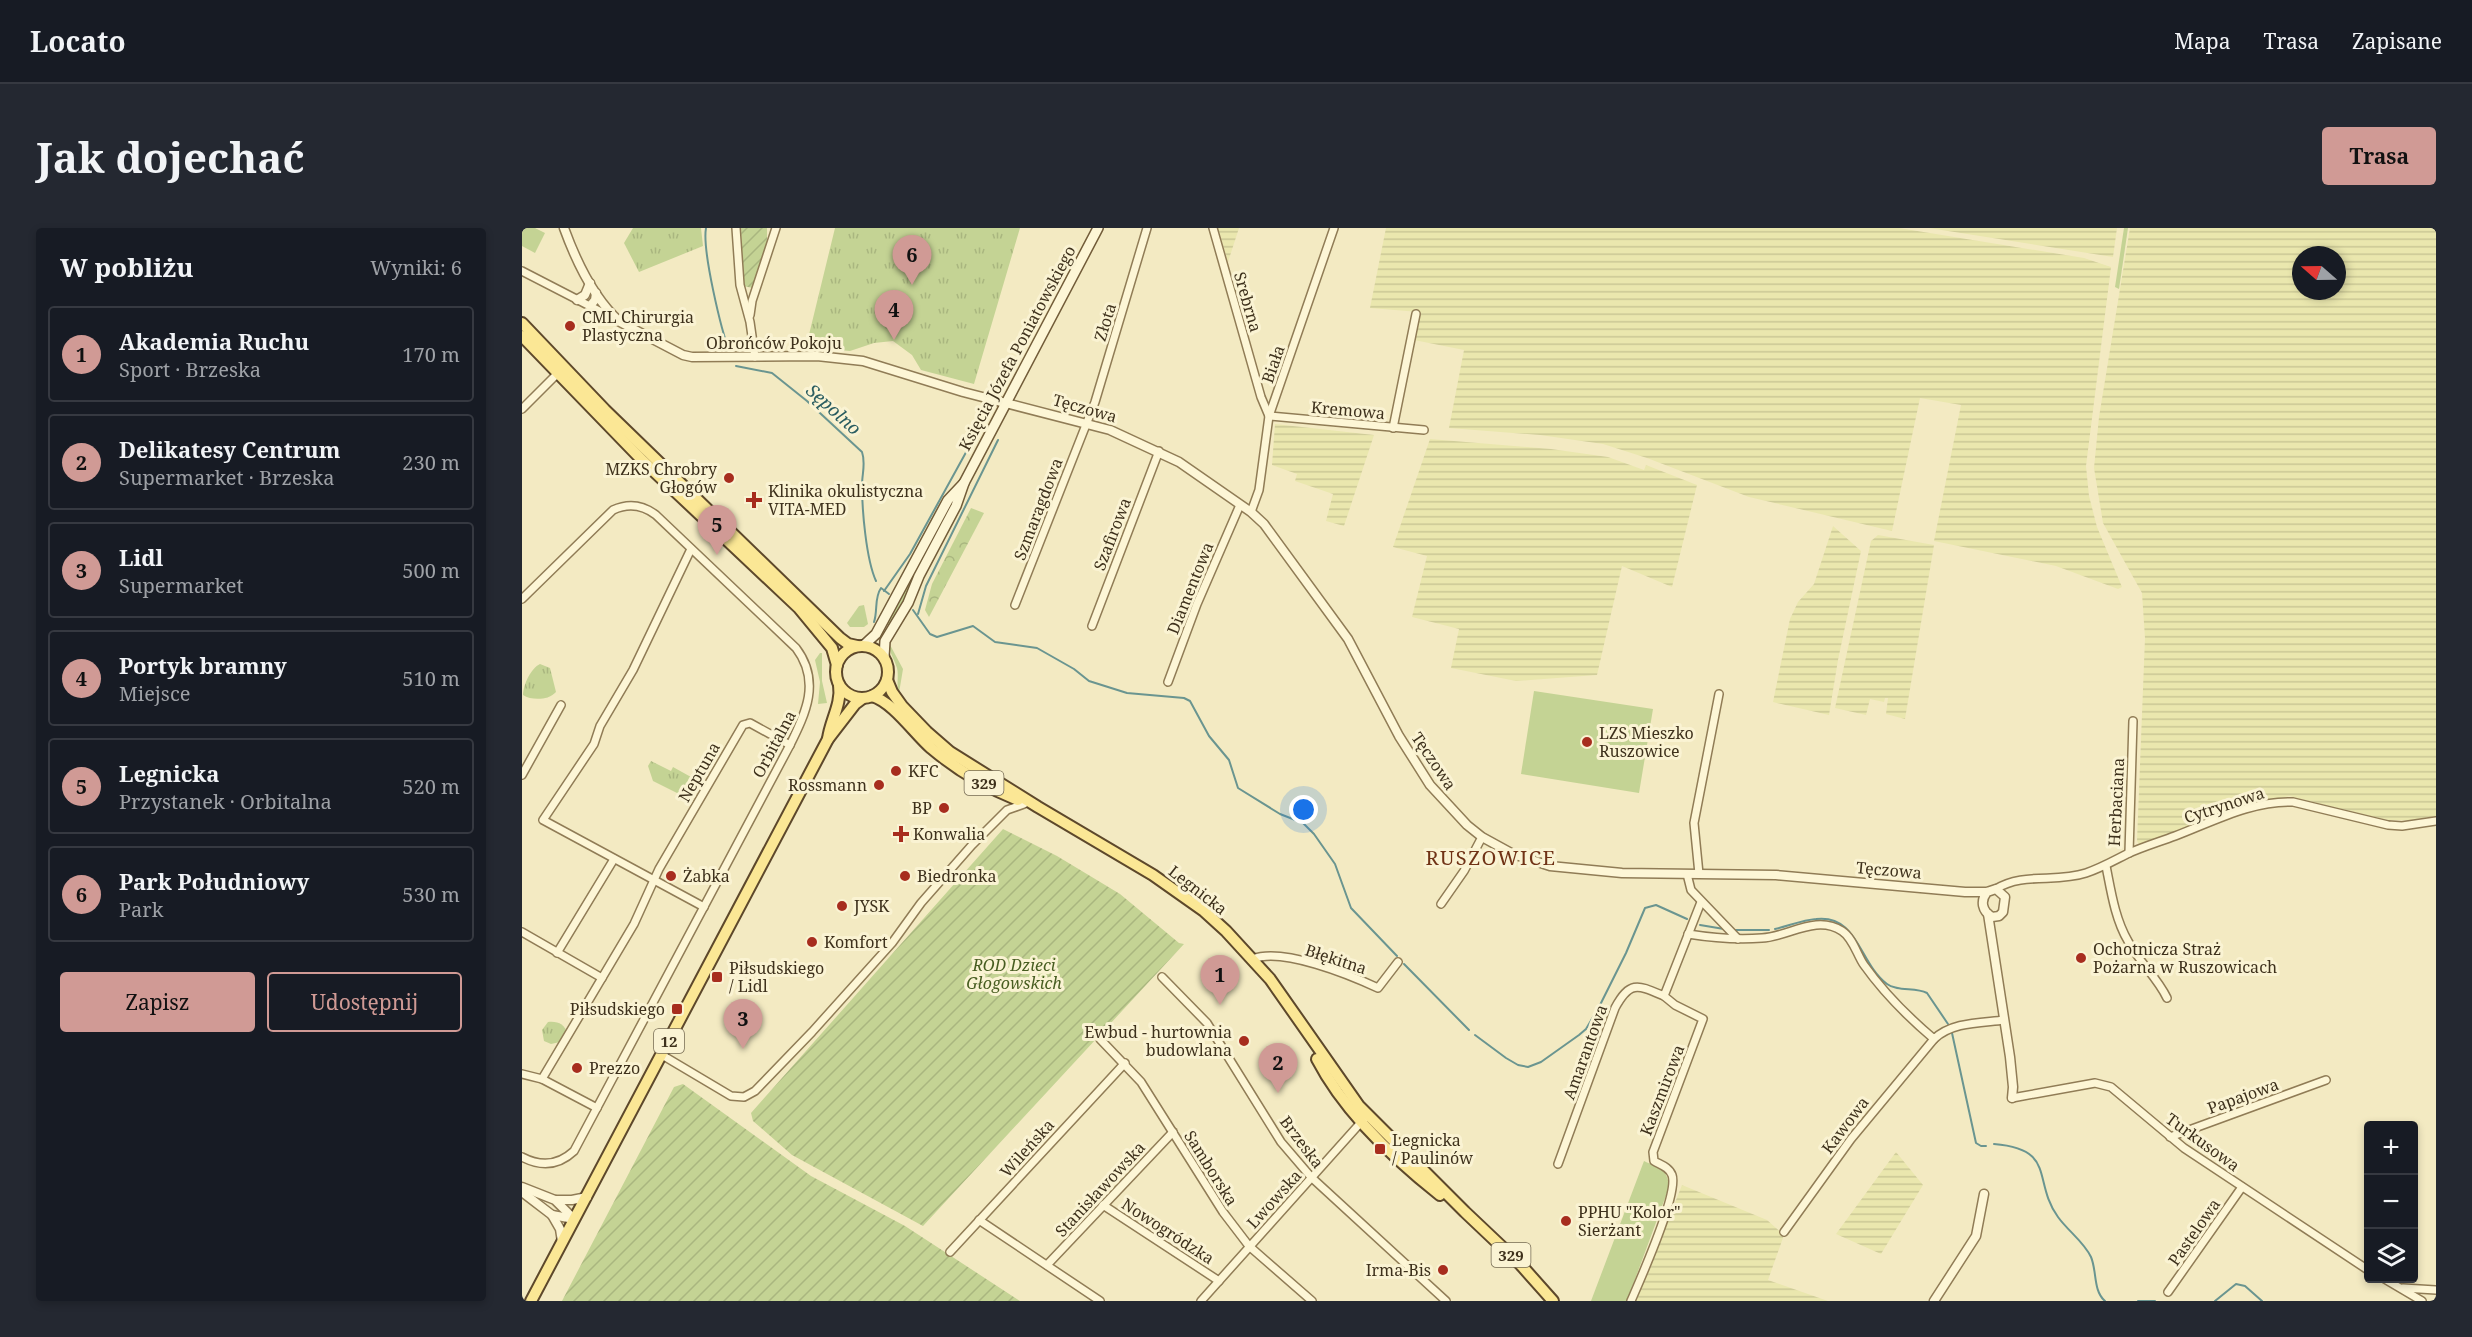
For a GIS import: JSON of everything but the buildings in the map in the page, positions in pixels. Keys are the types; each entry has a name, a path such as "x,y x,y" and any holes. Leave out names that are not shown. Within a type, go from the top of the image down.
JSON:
{"main road":[{"name":"Księcia Józefa Poniatowskiego","path":"884,657 885,641 908,603 919,576 956,506 964,483 1098,228"},
{"path":"522,323 605,410 840,638 848,644 873,648 884,657 888,667 887,680"},
{"name":"12","path":"522,336 643,461 799,608 832,648 837,665 839,702 830,724 828,740"},
{"name":"Księcia Józefa Poniatowskiego","path":"860,646 876,634 948,500 964,483"},
{"path":"837,665 844,653 860,646"},
{"name":"12","path":"531,1301 828,740 855,704 881,690 887,680"},
{"name":"Legnicka","path":"887,680 895,696 935,740 968,764 1179,892 1226,931 1253,959 1306,1034 1333,1087 1521,1265 1553,1301"},
{"path":"839,685 847,694 868,698"},
{"name":"Legnicka","path":"868,698 886,703 942,756 1007,796 1038,807"}],"street":[{"path":"564,228 590,283 620,322"},
{"path":"736,228 740,285 749,318 755,357"},
{"path":"749,318 755,290 776,228"},
{"name":"Złota","path":"1086,423 1095,402 1147,228"},
{"name":"Srebrna","path":"1213,228 1261,397 1269,416"},
{"name":"Biała","path":"1251,512 1259,490 1269,416 1334,228"},
{"name":"Obrońców Pokoju","path":"522,271 684,355 713,358 817,356 852,359 1005,403"},
{"path":"578,300 585,295 590,283"},
{"path":"590,306 594,303 596,293"},
{"path":"1393,428 1416,314"},
{"path":"522,409 558,374"},
{"name":"Tęczowa","path":"1005,403 1086,423 1132,439 1159,451 1201,476 1251,512 1274,537 1348,639 1399,736 1430,785 1455,814 1482,837 1513,854 1565,868 1622,873 1776,875 1965,892 1987,892 1996,889 2002,892 2005,904 2003,912 1993,916"},
{"name":"Kremowa","path":"1269,416 1425,430"},
{"name":"Szmaragdowa","path":"1015,605 1086,423"},
{"name":"Szafirowa","path":"1092,626 1159,451"},
{"name":"Diamentowa","path":"1168,682 1197,604 1240,505"},
{"name":"Orbitalna","path":"522,599 606,517 618,508 639,506 650,510 790,641 802,655 809,678 810,696 805,716 790,745 574,1151 567,1158 556,1163 540,1165 522,1157"},
{"path":"691,549 633,670 600,726 594,744 543,820 704,907"},
{"path":"1699,873 1694,824 1719,694"},
{"path":"522,774 561,705"},
{"name":"Herbaciana","path":"1996,889 2014,880 2073,877 2106,866 2129,853 2133,721"},
{"name":"Neptuna","path":"542,1079 634,924 659,869 742,725 750,723 790,745"},
{"path":"1000,782 1007,796 1007,810"},
{"name":"Cytrynowa","path":"2129,853 2241,811 2281,801 2388,825 2403,826 2436,821"},
{"path":"662,1054 724,1093 738,1097 750,1094 775,1072 892,943 921,903 962,856 1007,810 1027,803"},
{"path":"1441,904 1464,871 1482,837"},
{"path":"557,952 614,859"},
{"path":"2106,866 2121,928 2145,967 2158,981 2167,998"},
{"path":"1687,874 1691,890 1738,939"},
{"name":"Tęczowa","path":"1965,892 1983,904 1993,916 1993,936 2013,1087 2012,1098"},
{"path":"1983,904 1987,892"},
{"path":"1664,996 1701,902"},
{"path":"1688,934 1729,940 1769,938 1819,925 1840,930 1848,937 1863,964 1887,994 1934,1039 1947,1029 1958,1026 2004,1020"},
{"path":"522,932 602,978"},
{"name":"Błękitna","path":"1253,959 1270,955 1310,963 1354,977 1378,988 1398,962"},
{"name":"Brzeska","path":"1162,977 1207,1023 1281,1142 1311,1177 1446,1301"},
{"name":"Amarantowa","path":"1558,1164 1621,996 1626,990 1636,986 1664,996"},
{"name":"Kaszmirowa","path":"1631,1301 1662,1224 1673,1188 1672,1174 1654,1161 1653,1152 1703,1019 1675,1005 1664,996"},
{"name":"Samborska","path":"1100,1039 1141,1082 1222,1212 1249,1246 1312,1301"},
{"name":"Kawowa","path":"1784,1232 1864,1122 1934,1039"},
{"name":"Wileńska","path":"951,1252 1125,1063"},
{"path":"522,1074 542,1079 597,1108"},
{"name":"Papajowa","path":"2170,1137 2326,1080"},
{"name":"Turkusowa","path":"2012,1098 2104,1083 2170,1137 2364,1267"},
{"name":"Lwowska","path":"1201,1301 1364,1118"},
{"name":"Stanisławowska","path":"1047,1265 1173,1132"},
{"path":"522,1187 555,1200 587,1197"},
{"name":"Pastelowa","path":"2168,1292 2242,1187"},
{"path":"522,1192 552,1215 560,1229 562,1242"},
{"path":"1934,1301 1976,1236 1984,1194"},
{"path":"555,1200 574,1219"},
{"name":"Nowogródzka","path":"1103,1205 1219,1281"},
{"path":"552,1215 574,1219"},
{"path":"979,1220 1100,1301"},
{"path":"2392,1283 2422,1301"},
{"path":"2401,1288 2436,1290"}],"shaded area":[{"path":"1218,228 1239,228 1228,262"},
{"path":"1386,228 1899,228 2084,258 2111,267 2086,466 2089,496 2097,527 2122,587 2118,589 2056,566 1934,541 1961,405 1920,398 1892,531 1749,497 1647,458 1603,444 1540,435 1449,428 1464,350 1414,340 1419,312 1370,308"},
{"path":"1929,228 2117,228 2113,257"},
{"path":"2130,228 2436,228 2436,816 2410,820 2388,820 2289,796 2251,804 2139,844 2137,841 2145,638 2142,593 2103,523 2094,468 2099,417"},
{"path":"1275,424 1374,435 1344,526 1326,521 1333,494 1295,481 1297,474 1272,465"},
{"path":"1430,439 1551,449 1608,457 1644,470 1646,465 1697,485 1672,587 1622,566 1597,675 1516,681 1451,668 1459,629 1412,617 1427,556 1393,547"},
{"path":"1833,526 1861,551 1829,715 1773,702 1790,619 1798,602 1814,584"},
{"path":"1878,535 1934,545 1905,719 1886,714 1888,698 1885,698 1884,702 1870,699 1866,715 1835,708 1871,541"},
{"path":"1896,1152 1923,1185 1881,1254 1836,1234"},
{"path":"1682,1185 1767,1220 1784,1235 1768,1280 1828,1301 1636,1301"}],"green space":[{"path":"522,228 535,228 545,233 535,253 522,246"},
{"path":"633,228 701,228 703,246 639,272 624,243"},
{"path":"741,228 767,228 767,247 753,288 743,286"},
{"path":"835,228 1020,228 974,384 921,370 912,355 893,341 874,343 850,351 806,347"},
{"path":"2124,228 2128,228 2119,289 2115,287"},
{"path":"955,499 910,593 890,626 887,625"},
{"path":"971,508 984,513 929,617 925,610 932,584"},
{"path":"864,605 868,624 864,627 850,627 847,623 859,606"},
{"path":"889,643 903,669 899,693 897,668"},
{"path":"822,653 822,681 827,703 818,704 820,682 815,660"},
{"path":"540,664 550,668 556,692 545,698 527,697 523,695 526,682"},
{"name":"LZS Mieszko Ruszowice","path":"1534,691 1653,709 1639,793 1521,774"},
{"path":"651,761 671,771 673,767 700,782 691,800 653,781 648,766"},
{"name":"ROD Dzieci Głogowskich","path":"1003,829 1057,856 1120,894 1179,943 1184,944 923,1226 792,1155 753,1121 751,1113"},
{"path":"548,1022 558,1023 565,1028 567,1034 560,1042 551,1044 544,1041 542,1030"},
{"path":"683,1084 811,1176 905,1226 1020,1301 562,1301 674,1087"},
{"path":"1644,1161 1666,1174 1668,1190 1627,1301 1591,1301"}],"waterway":[{"name":"Sępolno","path":"706,228 709,271 730,353"},
{"name":"Sępolno","path":"736,366 772,373 807,401 862,452 865,534 876,581"},
{"path":"884,591 910,554 975,436"},
{"path":"918,614 926,586 998,440"},
{"path":"874,622 881,588 889,594"},
{"path":"913,610 930,634 937,637 973,626 995,642 1037,648 1074,669 1089,681 1127,693 1184,698 1190,701 1209,736 1229,760 1238,788 1280,814 1303,823 1314,834 1335,864 1351,908 1397,956"},
{"path":"1475,1035 1518,1065 1528,1067 1541,1062 1586,1029 1626,953 1645,908 1656,905 1687,919"},
{"path":"1775,929 1816,919 1830,919 1841,924 1850,932 1870,964 1887,984 1896,988 1927,993 1948,1024"},
{"path":"1700,925 1724,929"},
{"path":"1735,930 1769,930"},
{"path":"1404,964 1469,1030"},
{"path":"1952,1033 1976,1143 1986,1146"},
{"path":"1994,1144 2027,1152 2035,1160 2040,1169 2050,1204 2091,1257 2097,1286 2105,1301"},
{"path":"2215,1301 2236,1284 2245,1286 2262,1301"},
{"path":"2138,1301 2155,1301"}],"place":[{"name":"Park Południowy","path":"912,285"},
{"name":"CML Chirurgia Plastyczna","path":"570,326"},
{"name":"Portyk bramny","path":"894,340"},
{"name":"MZKS Chrobry Głogów","path":"729,478"},
{"name":"Klinika okulistyczna VITA-MED","path":"754,500"},
{"name":"Legnicka","path":"717,555"},
{"name":"LZS Mieszko Ruszowice","path":"1587,742"},
{"name":"KFC","path":"896,771"},
{"name":"Rossmann","path":"879,785"},
{"name":"BP","path":"944,808"},
{"name":"Konwalia","path":"901,834"},
{"name":"Żabka","path":"671,876"},
{"name":"Biedronka","path":"905,876"},
{"name":"JYSK","path":"842,906"},
{"name":"Komfort","path":"812,942"},
{"name":"Ochotnicza Straż Pożarna w Ruszowicach","path":"2081,958"},
{"name":"Piłsudskiego / Lidl","path":"717,977"},
{"name":"Akademia Ruchu","path":"1220,1005"},
{"name":"Piłsudskiego","path":"677,1009"},
{"name":"Ewbud - hurtownia budowlana","path":"1244,1041"},
{"name":"Lidl","path":"743,1049"},
{"name":"Prezzo","path":"577,1068"},
{"name":"Delikatesy Centrum","path":"1278,1093"},
{"name":"Legnicka / Paulinów","path":"1380,1149"},
{"name":"PPHU \"Kolor\" Sierżant","path":"1566,1221"},
{"name":"Irma-Bis","path":"1443,1270"}],"district":[{"name":"RUSZOWICE","path":"1491,857"}]}
